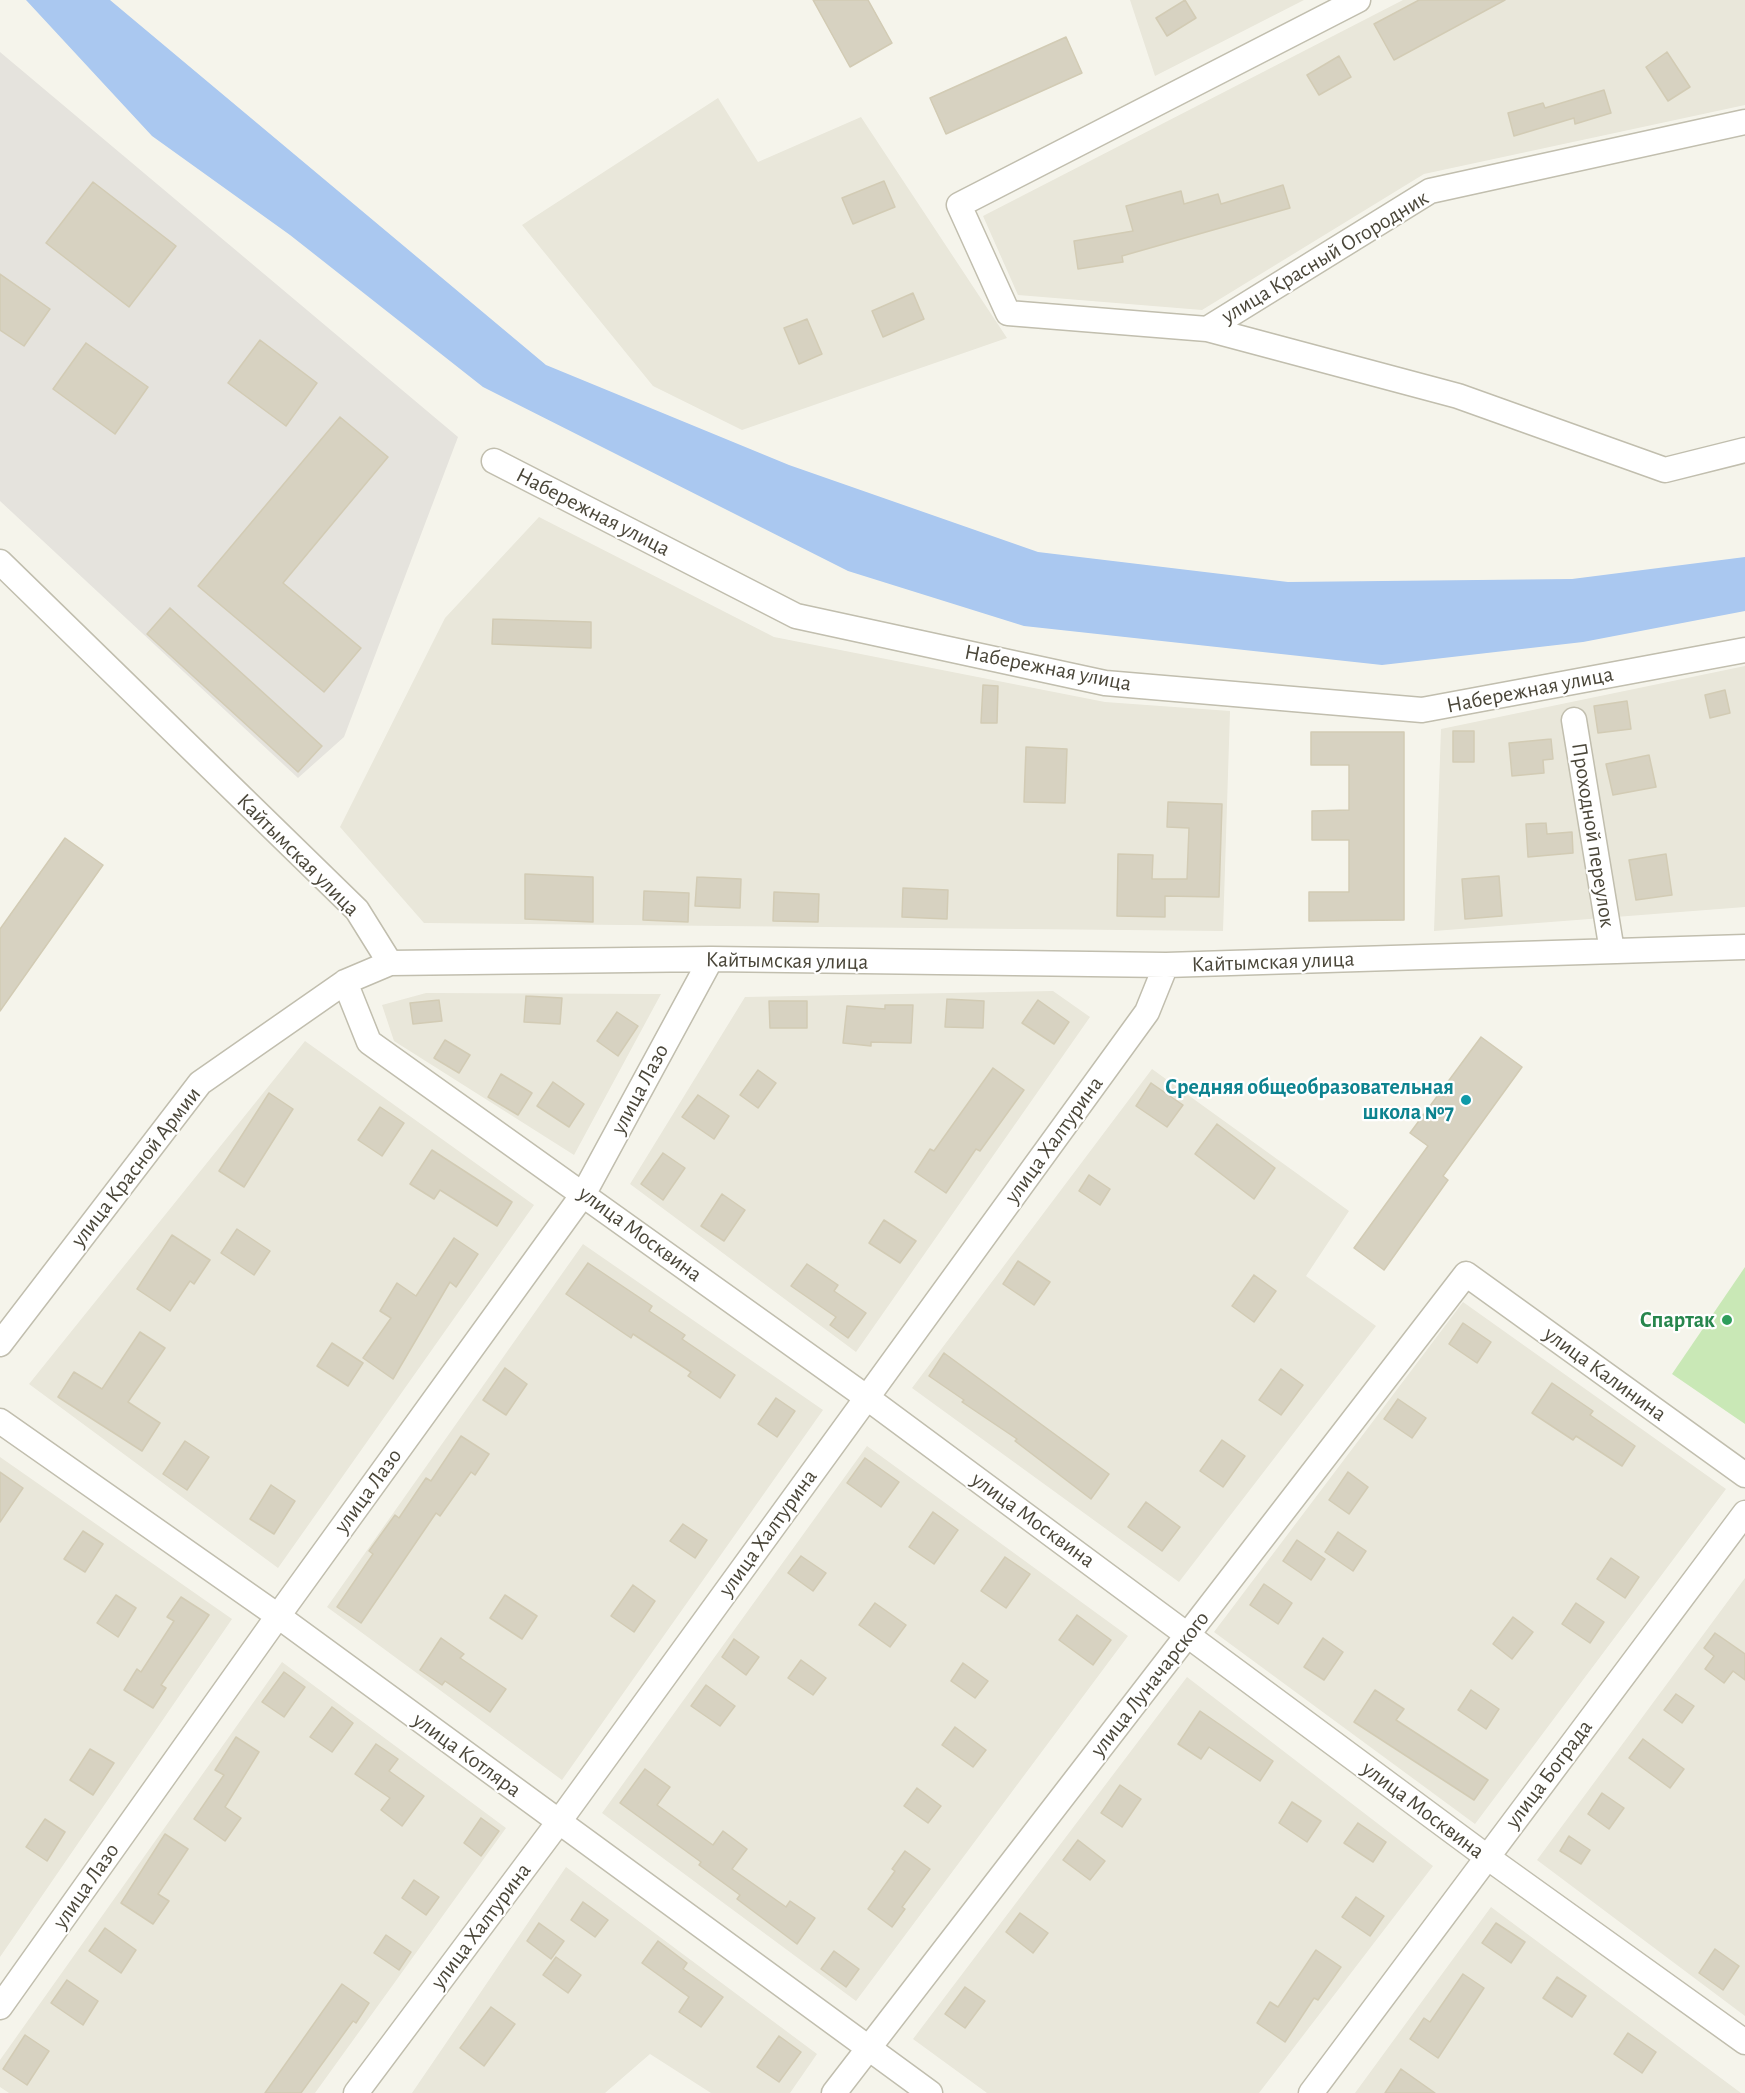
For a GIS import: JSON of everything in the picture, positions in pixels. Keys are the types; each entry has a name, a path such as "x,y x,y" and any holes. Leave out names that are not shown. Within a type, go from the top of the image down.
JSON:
{"street":[{"name":"улица Красный Огородник","path":"1358,0 959,205 1008,313 1207,329 1430,191 1745,122"},
{"path":"1207,329 1458,396 1665,470 1745,450"},
{"name":"Набережная улица","path":"494,461 796,616 1105,683 1422,710 1745,650"},
{"name":"Кайтымская улица","path":"0,562 357,910 390,963 711,959 1166,965 1745,946"},
{"name":"Проходной переулок","path":"1574,720 1612,951"},
{"name":"улица Лазо","path":"0,2007 278,1616 584,1193 711,959"},
{"name":"улица Красной Армии","path":"0,1344 200,1083 345,982 390,963"},
{"name":"улица Халтурина","path":"356,2093 558,1822 1147,1012 1166,965"},
{"name":"улица Москвина","path":"345,982 369,1042 584,1193 866,1397 1189,1634 1487,1857 1745,2042"},
{"name":"улица Калинина","path":"1466,1274 1745,1475"},
{"name":"улица Луначарского","path":"834,2093 1466,1274"},
{"name":"улица Котляра","path":"0,1421 278,1616 930,2093"},
{"name":"улица Бограда","path":"1311,2093 1745,1513"}],"shaded area":[{"path":"1130,0 1304,0 1155,76"},
{"path":"1403,0 1745,0 1745,105 1424,174 1202,310 1018,295 983,216"},
{"path":"0,52 458,437 344,737 298,778 0,501"},
{"path":"718,98 758,162 861,117 1007,338 742,430 653,386 522,225"},
{"path":"539,517 774,637 1105,702 1230,711 1223,931 424,923 340,827 445,618"},
{"path":"1745,666 1745,907 1434,931 1441,729"},
{"path":"1053,991 1090,1017 856,1352 630,1184 745,997"},
{"path":"426,993 661,994 574,1155 394,1041 382,1005"},
{"path":"305,1041 534,1205 278,1568 29,1384"},
{"path":"1152,1069 1349,1211 1306,1276 1376,1326 1179,1582 912,1388"},
{"path":"583,1244 823,1410 562,1780 327,1607"},
{"path":"1463,1302 1726,1489 1475,1824 1214,1632"},
{"path":"867,1446 1128,1636 856,2001 602,1813"},
{"path":"0,1457 232,1619 0,1957"},
{"path":"1745,1578 1745,2016 1537,1860"},
{"path":"282,1662 506,1828 315,2093 9,2093 0,2087 0,2060"},
{"path":"1187,1677 1433,1866 1259,2093 987,2093 913,2039"},
{"path":"566,1867 817,2054 790,2093 711,2093 650,2054 605,2093 412,2093"},
{"path":"1491,1907 1741,2093 1355,2093"}],"green space":[{"name":"Спартак","path":"1745,1267 1745,1424 1672,1374"}],"water":[{"path":"26,0 110,0 546,365 789,465 1038,552 1288,582 1572,579 1745,557 1745,611 1583,642 1382,665 1024,626 848,571 483,387 290,235 152,136"}],"building":[{"path":"813,0 868,0 892,43 850,67"},
{"path":"1185,0 1196,18 1167,36 1156,18"},
{"path":"1419,0 1505,0 1394,60 1374,24"},
{"path":"1066,37 1082,73 946,134 930,98"},
{"path":"1667,52 1690,87 1668,101 1646,67"},
{"path":"1339,56 1351,77 1319,95 1307,75"},
{"path":"1604,90 1611,113 1575,124 1574,118 1514,136 1508,113 1543,103 1545,108"},
{"path":"884,181 895,207 853,224 842,198"},
{"path":"93,182 176,246 129,307 46,243"},
{"path":"1283,185 1290,208 1122,256 1123,262 1078,269 1074,241 1133,231 1126,206 1181,191 1184,204 1218,194 1221,204"},
{"path":"0,274 50,309 24,346 0,330"},
{"path":"913,293 924,319 883,337 872,311"},
{"path":"807,319 822,354 799,364 784,328"},
{"path":"260,340 317,383 286,426 228,383"},
{"path":"86,343 148,387 115,434 53,389"},
{"path":"340,417 388,457 283,583 361,648 324,692 198,586"},
{"path":"170,608 322,746 298,772 147,634"},
{"path":"493,619 591,622 591,648 492,644"},
{"path":"983,685 998,686 997,723 981,723"},
{"path":"1725,690 1730,713 1710,718 1705,695"},
{"path":"1627,701 1631,729 1598,733 1594,706"},
{"path":"1453,731 1474,731 1474,762 1453,762"},
{"path":"1311,732 1404,732 1404,920 1309,921 1309,892 1349,892 1349,840 1312,840 1312,811 1349,810 1349,765 1311,765"},
{"path":"1551,739 1553,759 1543,760 1544,773 1512,776 1509,743"},
{"path":"1026,747 1067,749 1065,803 1024,802"},
{"path":"1649,755 1656,787 1613,795 1606,764"},
{"path":"1168,802 1222,804 1219,897 1165,896 1165,917 1117,916 1118,854 1153,855 1152,879 1187,879 1189,828 1167,827"},
{"path":"1546,823 1547,834 1572,832 1573,853 1528,857 1526,824"},
{"path":"65,838 103,865 0,1011 0,929"},
{"path":"1666,854 1672,895 1636,900 1629,860"},
{"path":"525,874 593,877 593,922 525,919"},
{"path":"1499,876 1502,916 1465,919 1462,879"},
{"path":"697,877 741,879 740,908 695,906"},
{"path":"903,888 948,890 947,919 902,917"},
{"path":"644,891 689,893 688,922 643,920"},
{"path":"774,892 819,894 818,922 773,921"},
{"path":"526,996 562,998 560,1024 524,1022"},
{"path":"947,999 984,1001 983,1028 945,1027"},
{"path":"439,1000 442,1021 413,1024 410,1003"},
{"path":"1038,1000 1069,1022 1054,1044 1022,1023"},
{"path":"769,1001 807,1001 807,1028 770,1028"},
{"path":"885,1005 913,1005 911,1043 871,1042 871,1046 843,1043 847,1006 885,1009"},
{"path":"617,1012 638,1026 618,1056 597,1041"},
{"path":"1481,1037 1522,1067 1443,1176 1448,1180 1384,1270 1354,1248 1428,1146 1410,1133"},
{"path":"445,1040 470,1055 459,1073 434,1058"},
{"path":"993,1068 1024,1090 980,1151 976,1149 946,1193 915,1172 930,1149 934,1151"},
{"path":"758,1070 776,1083 758,1108 740,1095"},
{"path":"501,1074 532,1093 518,1115 488,1097"},
{"path":"553,1082 584,1104 569,1127 537,1106"},
{"path":"1151,1083 1183,1105 1167,1127 1136,1106"},
{"path":"269,1093 293,1109 244,1187 219,1171"},
{"path":"698,1095 729,1116 714,1139 682,1117"},
{"path":"380,1107 404,1123 382,1156 358,1140"},
{"path":"1217,1124 1275,1168 1254,1199 1195,1154"},
{"path":"432,1150 512,1202 497,1226 440,1190 434,1199 410,1184"},
{"path":"663,1153 685,1168 663,1200 641,1184"},
{"path":"1089,1175 1110,1189 1100,1205 1079,1191"},
{"path":"722,1194 745,1210 724,1241 701,1226"},
{"path":"884,1220 916,1241 900,1263 869,1243"},
{"path":"237,1229 270,1251 254,1275 221,1253"},
{"path":"172,1235 210,1260 194,1284 190,1281 170,1311 137,1289"},
{"path":"454,1238 478,1254 456,1287 450,1282 393,1379 363,1358 391,1318 380,1311 397,1283 416,1296"},
{"path":"1018,1261 1050,1282 1034,1305 1003,1284"},
{"path":"588,1263 652,1306 649,1311 685,1335 682,1339 735,1375 720,1398 688,1376 691,1372 633,1334 631,1338 566,1294"},
{"path":"807,1264 838,1285 834,1291 866,1313 848,1338 830,1325 836,1317 791,1286"},
{"path":"1254,1275 1276,1291 1254,1322 1232,1306"},
{"path":"1463,1323 1491,1342 1477,1363 1449,1344"},
{"path":"140,1332 165,1348 128,1402 160,1423 142,1451 58,1397 74,1372 102,1389"},
{"path":"332,1343 363,1363 348,1386 317,1366"},
{"path":"944,1353 1109,1474 1091,1499 1015,1441 1017,1439 962,1402 964,1400 929,1376"},
{"path":"505,1368 527,1384 506,1415 483,1400"},
{"path":"1281,1369 1303,1385 1281,1415 1259,1400"},
{"path":"1552,1383 1593,1411 1590,1415 1635,1446 1622,1466 1576,1436 1573,1440 1532,1413"},
{"path":"776,1398 795,1411 777,1437 758,1424"},
{"path":"1398,1399 1426,1418 1412,1438 1384,1419"},
{"path":"461,1436 489,1454 475,1475 471,1472 440,1516 436,1513 361,1623 337,1607 373,1554 369,1551 395,1515 399,1518 426,1478 431,1481"},
{"path":"1222,1440 1245,1456 1223,1487 1200,1471"},
{"path":"185,1441 209,1457 187,1490 163,1474"},
{"path":"865,1458 899,1482 881,1507 847,1483"},
{"path":"0,1472 23,1488 0,1522"},
{"path":"1348,1472 1368,1487 1349,1514 1329,1500"},
{"path":"271,1485 295,1501 274,1534 250,1519"},
{"path":"1146,1502 1180,1527 1162,1551 1128,1527"},
{"path":"933,1512 958,1530 934,1564 909,1547"},
{"path":"683,1524 707,1540 695,1558 670,1541"},
{"path":"83,1531 103,1544 85,1572 64,1559"},
{"path":"1338,1532 1366,1551 1353,1571 1325,1552"},
{"path":"1297,1540 1325,1559 1311,1580 1283,1561"},
{"path":"801,1556 826,1573 813,1591 788,1573"},
{"path":"1005,1557 1030,1574 1006,1608 981,1591"},
{"path":"1611,1558 1639,1577 1625,1598 1597,1579"},
{"path":"1264,1584 1292,1603 1278,1624 1250,1605"},
{"path":"633,1585 655,1601 634,1632 611,1616"},
{"path":"116,1595 136,1608 118,1637 97,1623"},
{"path":"505,1595 537,1616 522,1639 490,1618"},
{"path":"181,1597 209,1615 161,1685 166,1688 153,1708 124,1690 137,1669 141,1672 174,1621 167,1617"},
{"path":"875,1603 906,1625 890,1647 859,1625"},
{"path":"1576,1603 1604,1622 1590,1643 1562,1624"},
{"path":"1077,1615 1111,1640 1093,1665 1059,1640"},
{"path":"1513,1617 1533,1632 1512,1659 1493,1644"},
{"path":"1715,1633 1745,1654 1745,1680 1733,1671 1724,1683 1705,1669 1714,1656 1704,1648"},
{"path":"441,1638 464,1654 460,1658 506,1689 490,1712 445,1681 442,1685 420,1670"},
{"path":"1323,1638 1343,1652 1324,1680 1304,1667"},
{"path":"734,1639 759,1657 746,1675 722,1657"},
{"path":"801,1660 826,1678 813,1695 788,1678"},
{"path":"963,1663 988,1681 975,1698 951,1681"},
{"path":"284,1672 305,1687 284,1717 262,1702"},
{"path":"706,1685 735,1706 720,1726 691,1706"},
{"path":"1375,1690 1404,1709 1396,1720 1488,1780 1474,1800 1354,1722"},
{"path":"1471,1690 1499,1709 1486,1729 1458,1710"},
{"path":"1676,1694 1694,1706 1682,1723 1664,1710"},
{"path":"332,1707 353,1723 332,1752 310,1737"},
{"path":"1200,1711 1273,1761 1260,1781 1209,1747 1201,1759 1178,1744"},
{"path":"955,1727 986,1750 973,1767 942,1745"},
{"path":"236,1737 259,1752 225,1807 241,1818 225,1841 194,1819 224,1775 215,1770"},
{"path":"1643,1739 1684,1769 1670,1788 1629,1758"},
{"path":"376,1744 398,1759 389,1771 424,1796 402,1826 381,1810 390,1798 355,1774"},
{"path":"90,1749 114,1763 93,1795 70,1780"},
{"path":"645,1769 670,1787 657,1805 713,1845 723,1831 747,1849 732,1869 786,1907 790,1901 815,1918 797,1944 737,1899 740,1895 699,1865 701,1862 620,1803"},
{"path":"1120,1785 1141,1799 1122,1827 1101,1813"},
{"path":"917,1788 941,1806 928,1823 904,1806"},
{"path":"1602,1793 1624,1808 1609,1829 1588,1814"},
{"path":"1292,1802 1321,1821 1307,1842 1279,1823"},
{"path":"481,1818 499,1831 481,1856 464,1843"},
{"path":"45,1819 65,1832 47,1861 26,1847"},
{"path":"1358,1823 1386,1842 1373,1862 1344,1843"},
{"path":"165,1834 188,1849 158,1894 169,1901 153,1924 121,1903"},
{"path":"1569,1836 1590,1850 1581,1864 1560,1851"},
{"path":"1078,1840 1105,1861 1090,1880 1063,1860"},
{"path":"905,1851 930,1869 902,1907 905,1909 892,1927 868,1909 895,1871 892,1869"},
{"path":"414,1880 439,1897 426,1915 402,1898"},
{"path":"1356,1897 1384,1916 1370,1936 1342,1917"},
{"path":"583,1902 608,1920 595,1937 571,1920"},
{"path":"1020,1913 1048,1933 1033,1953 1006,1932"},
{"path":"539,1923 564,1941 551,1959 527,1941"},
{"path":"1496,1923 1525,1942 1511,1963 1482,1943"},
{"path":"105,1928 136,1950 121,1973 89,1951"},
{"path":"386,1935 411,1952 399,1970 374,1953"},
{"path":"658,1941 687,1963 683,1969 723,1997 701,2027 679,2012 689,1997 642,1963"},
{"path":"1715,1949 1739,1966 1723,1990 1699,1973"},
{"path":"1316,1950 1341,1967 1318,2000 1314,1998 1285,2042 1257,2023 1270,2002 1278,2007"},
{"path":"834,1951 859,1969 846,1987 821,1969"},
{"path":"556,1957 581,1975 568,1993 543,1975"},
{"path":"1463,1974 1484,1988 1438,2058 1410,2039 1424,2018 1430,2022"},
{"path":"1557,1977 1586,1996 1572,2017 1543,1998"},
{"path":"67,1980 98,2001 83,2025 51,2003"},
{"path":"342,1984 369,2003 356,2023 353,2021 301,2093 265,2093"},
{"path":"965,1987 985,2001 965,2028 945,2014"},
{"path":"491,2007 515,2024 484,2066 460,2048"},
{"path":"1628,2033 1656,2052 1642,2073 1614,2054"},
{"path":"25,2035 49,2051 27,2085 3,2069"},
{"path":"779,2036 801,2052 779,2082 757,2067"},
{"path":"1401,2069 1435,2093 1385,2093"}],"place":[{"name":"Средняя общеобразовательная школа №7","path":"1466,1100"},
{"name":"Спартак","path":"1727,1320"}]}
